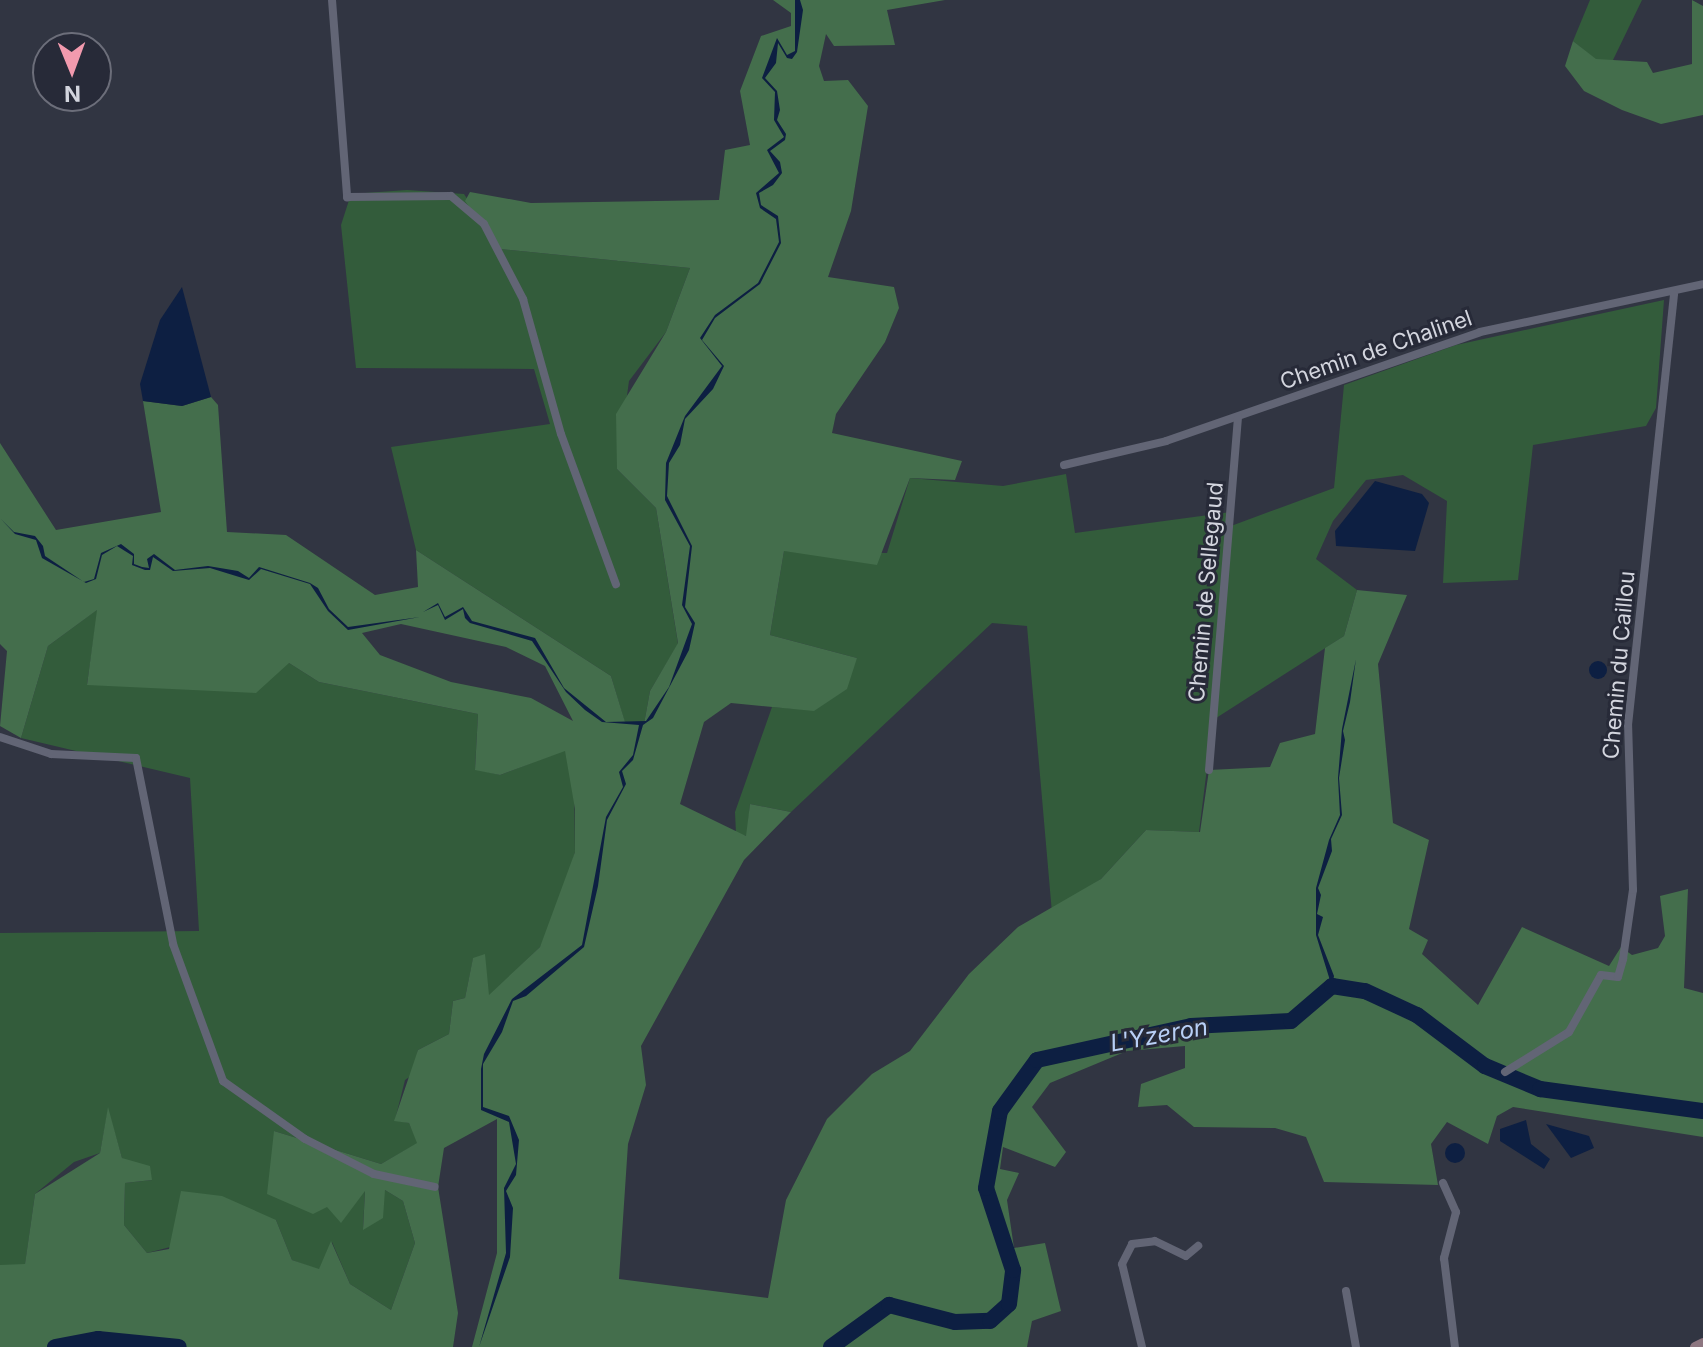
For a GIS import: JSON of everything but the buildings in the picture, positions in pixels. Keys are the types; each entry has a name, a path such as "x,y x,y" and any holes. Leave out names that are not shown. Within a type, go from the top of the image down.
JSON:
{"main road":[{"path":"1695,1347 1703,1343"}],"street":[{"path":"332,0 347,197 451,196 484,224 523,299 561,434 616,584"},
{"name":"Chemin de Chalinel","path":"1064,465 1238,417 1480,332 1674,294 1703,284"},
{"name":"Chemin du Caillou","path":"1505,1072 1569,1032 1601,975 1618,977 1623,959 1633,890 1628,725 1674,294"},
{"name":"Chemin de Sellegaud","path":"1209,770 1238,417"},
{"path":"0,737 51,754 136,758 166,917 223,1081 305,1139 374,1174 435,1187"},
{"path":"1443,1183 1456,1212 1444,1258 1455,1347"},
{"path":"1142,1347 1122,1264 1132,1244 1155,1241 1186,1256 1198,1246"},
{"path":"1346,1291 1356,1347"}],"green space":[{"path":"773,0 945,0 887,10 895,45 834,46 826,34 819,66 824,81 848,80 868,106 851,211 828,277 894,287 899,308 885,342 836,414 832,433 962,461 955,480 910,478 877,565 784,551 770,635 857,658 847,689 814,711 731,703 704,722 680,804 746,836 750,804 791,812 744,860 641,1046 646,1085 628,1144 619,1279 768,1298 786,1200 827,1119 872,1074 910,1051 969,974 1018,927 1101,879 1146,830 1200,832 1209,770 1270,767 1280,743 1315,734 1325,648 1344,636 1357,590 1407,595 1378,664 1393,823 1429,840 1409,929 1428,940 1422,954 1478,1005 1522,927 1609,966 1621,947 1632,955 1658,948 1665,936 1660,896 1688,889 1684,988 1703,993 1703,1137 1513,1107 1497,1116 1488,1144 1447,1122 1431,1144 1438,1185 1324,1182 1306,1137 1275,1128 1194,1127 1167,1105 1138,1107 1141,1084 1185,1068 1185,1046 1127,1051 1050,1083 1032,1107 1066,1152 1055,1167 1003,1147 1000,1169 1019,1173 1007,1200 1014,1248 1045,1243 1061,1311 1032,1321 1027,1347 472,1347 497,1253 497,1119 444,1148 438,1187 458,1313 453,1347 0,1347 0,1265 25,1264 35,1194 100,1153 108,1107 122,1158 150,1166 152,1180 125,1183 124,1225 147,1253 169,1249 181,1191 222,1196 276,1220 292,1260 319,1269 331,1241 350,1284 391,1310 415,1243 403,1201 385,1190 383,1218 363,1230 365,1191 341,1223 327,1207 313,1214 267,1194 274,1131 381,1164 417,1143 409,1123 394,1121 418,1050 449,1034 453,1001 465,998 473,958 485,954 489,995 540,947 575,852 575,809 565,751 500,775 475,770 478,714 319,682 289,663 256,693 87,685 97,610 48,646 21,738 0,726 7,651 0,644 0,443 56,530 161,512 143,401 182,406 211,397 218,405 227,532 286,535 375,595 418,587 416,550 611,676 625,722 644,724 650,691 678,643 656,508 617,469 616,414 666,332 690,268 500,249 465,201 470,192 531,203 719,200 725,150 750,145 740,91 761,36 791,26 791,13","holes":["401,624 506,647 545,666 573,721 531,698 451,682 380,655 362,633"]},
{"path":"1590,0 1642,0 1613,60 1596,60 1573,41"},
{"path":"1692,0 1703,6 1703,115 1661,124 1622,110 1584,91 1565,66 1573,41 1596,59 1647,62 1653,73 1692,64"},
{"path":"407,190 464,194 500,249 690,268 666,332 629,381 617,469 656,508 678,644 650,691 644,724 625,723 611,676 416,550 391,447 550,424 534,369 356,368 341,225 351,194"},
{"path":"1664,300 1656,408 1646,426 1533,445 1518,580 1443,583 1447,501 1403,475 1366,480 1333,521 1316,559 1357,590 1344,636 1213,720 1199,832 1146,830 1101,879 1052,913 1027,626 992,623 791,812 750,804 747,836 736,834 735,812 772,707 814,710 857,658 770,635 784,551 887,553 910,478 1003,486 1066,474 1075,533 1231,512 1231,526 1334,488 1344,385 1456,345"},
{"path":"98,609 87,684 289,663 319,682 478,714 475,769 500,775 565,750 574,775 575,852 556,919 540,947 489,996 473,959 465,998 453,1001 449,1034 418,1050 415,1073 405,1080 395,1120 409,1123 418,1143 381,1164 274,1131 327,1206 365,1190 363,1228 385,1190 403,1201 415,1243 391,1310 350,1284 332,1242 319,1270 292,1260 276,1220 147,1253 124,1225 125,1183 152,1180 122,1158 108,1110 100,1153 74,1162 35,1194 25,1265 0,1265 0,933 199,931 190,778 21,738 48,646"}],"water":[{"path":"795,0 800,0 803,10 797,52 792,59 787,58 778,43 776,63 765,78 777,91 780,110 777,120 786,134 785,140 770,151 780,162 782,173 773,185 759,193 761,205 778,216 781,243 760,284 715,318 702,340 724,366 713,389 685,419 680,445 669,463 667,496 692,546 685,607 695,623 689,650 653,718 643,725 633,760 622,771 626,784 607,820 598,886 584,947 526,996 513,1001 502,1032 483,1064 483,1107 509,1116 519,1140 516,1175 506,1191 513,1208 510,1257 479,1347 506,1253 504,1188 516,1164 509,1122 481,1110 481,1069 484,1054 512,999 582,945 606,817 623,787 619,772 633,755 639,725 602,722 585,710 566,692 532,641 470,623 463,609 445,620 438,605 423,612 438,603 445,617 463,607 472,621 535,638 564,688 606,722 646,721 669,687 692,624 682,605 690,546 665,500 666,463 685,416 722,366 700,338 715,315 758,283 779,242 776,219 760,208 756,193 779,173 767,150 784,137 774,120 775,92 762,78 777,38 787,55 795,51"},
{"path":"182,287 211,397 182,406 143,401 140,384 160,320"},
{"path":"1375,481 1422,494 1429,503 1415,551 1336,546 1335,531"},
{"path":"0,518 14,532 35,536 43,546 45,556 83,581 42,558 36,540 15,534"},
{"path":"121,544 134,554 134,564 142,567 149,568 147,559 154,554 175,570 208,566 238,571 249,578 259,567 310,583 318,588 329,609 348,627 420,617 348,630 328,611 310,584 261,569 249,580 210,568 173,571 153,557 150,570 145,570 132,565 133,556 117,546 102,555 96,579 84,582 94,579 101,553"},
{"path":"1356,659 1343,731 1345,740 1339,778 1342,815 1331,839 1332,851 1318,888 1321,895 1317,914 1323,917 1318,935 1334,976 1332,987 1316,935 1316,888 1329,840 1340,815 1338,778 1342,729"},
{"path":"1598,661 1607,670 1598,679 1589,670"},
{"path":"1526,1120 1531,1144 1550,1159 1544,1169 1500,1141 1500,1129"},
{"path":"1546,1124 1589,1136 1594,1148 1571,1158"},
{"path":"1455,1143 1462,1146 1465,1153 1462,1160 1455,1163 1448,1160 1445,1153 1448,1146"}],"waterway":[{"name":"L'Yzeron","path":"831,1347 889,1305 955,1322 990,1321 1009,1304 1013,1270 986,1188 1000,1111 1037,1060 1191,1026 1291,1021 1332,986 1365,991 1417,1015 1485,1066 1540,1089 1703,1111"},
{"name":"L'Yzeron","path":"55,1347 98,1339 179,1347"}]}
